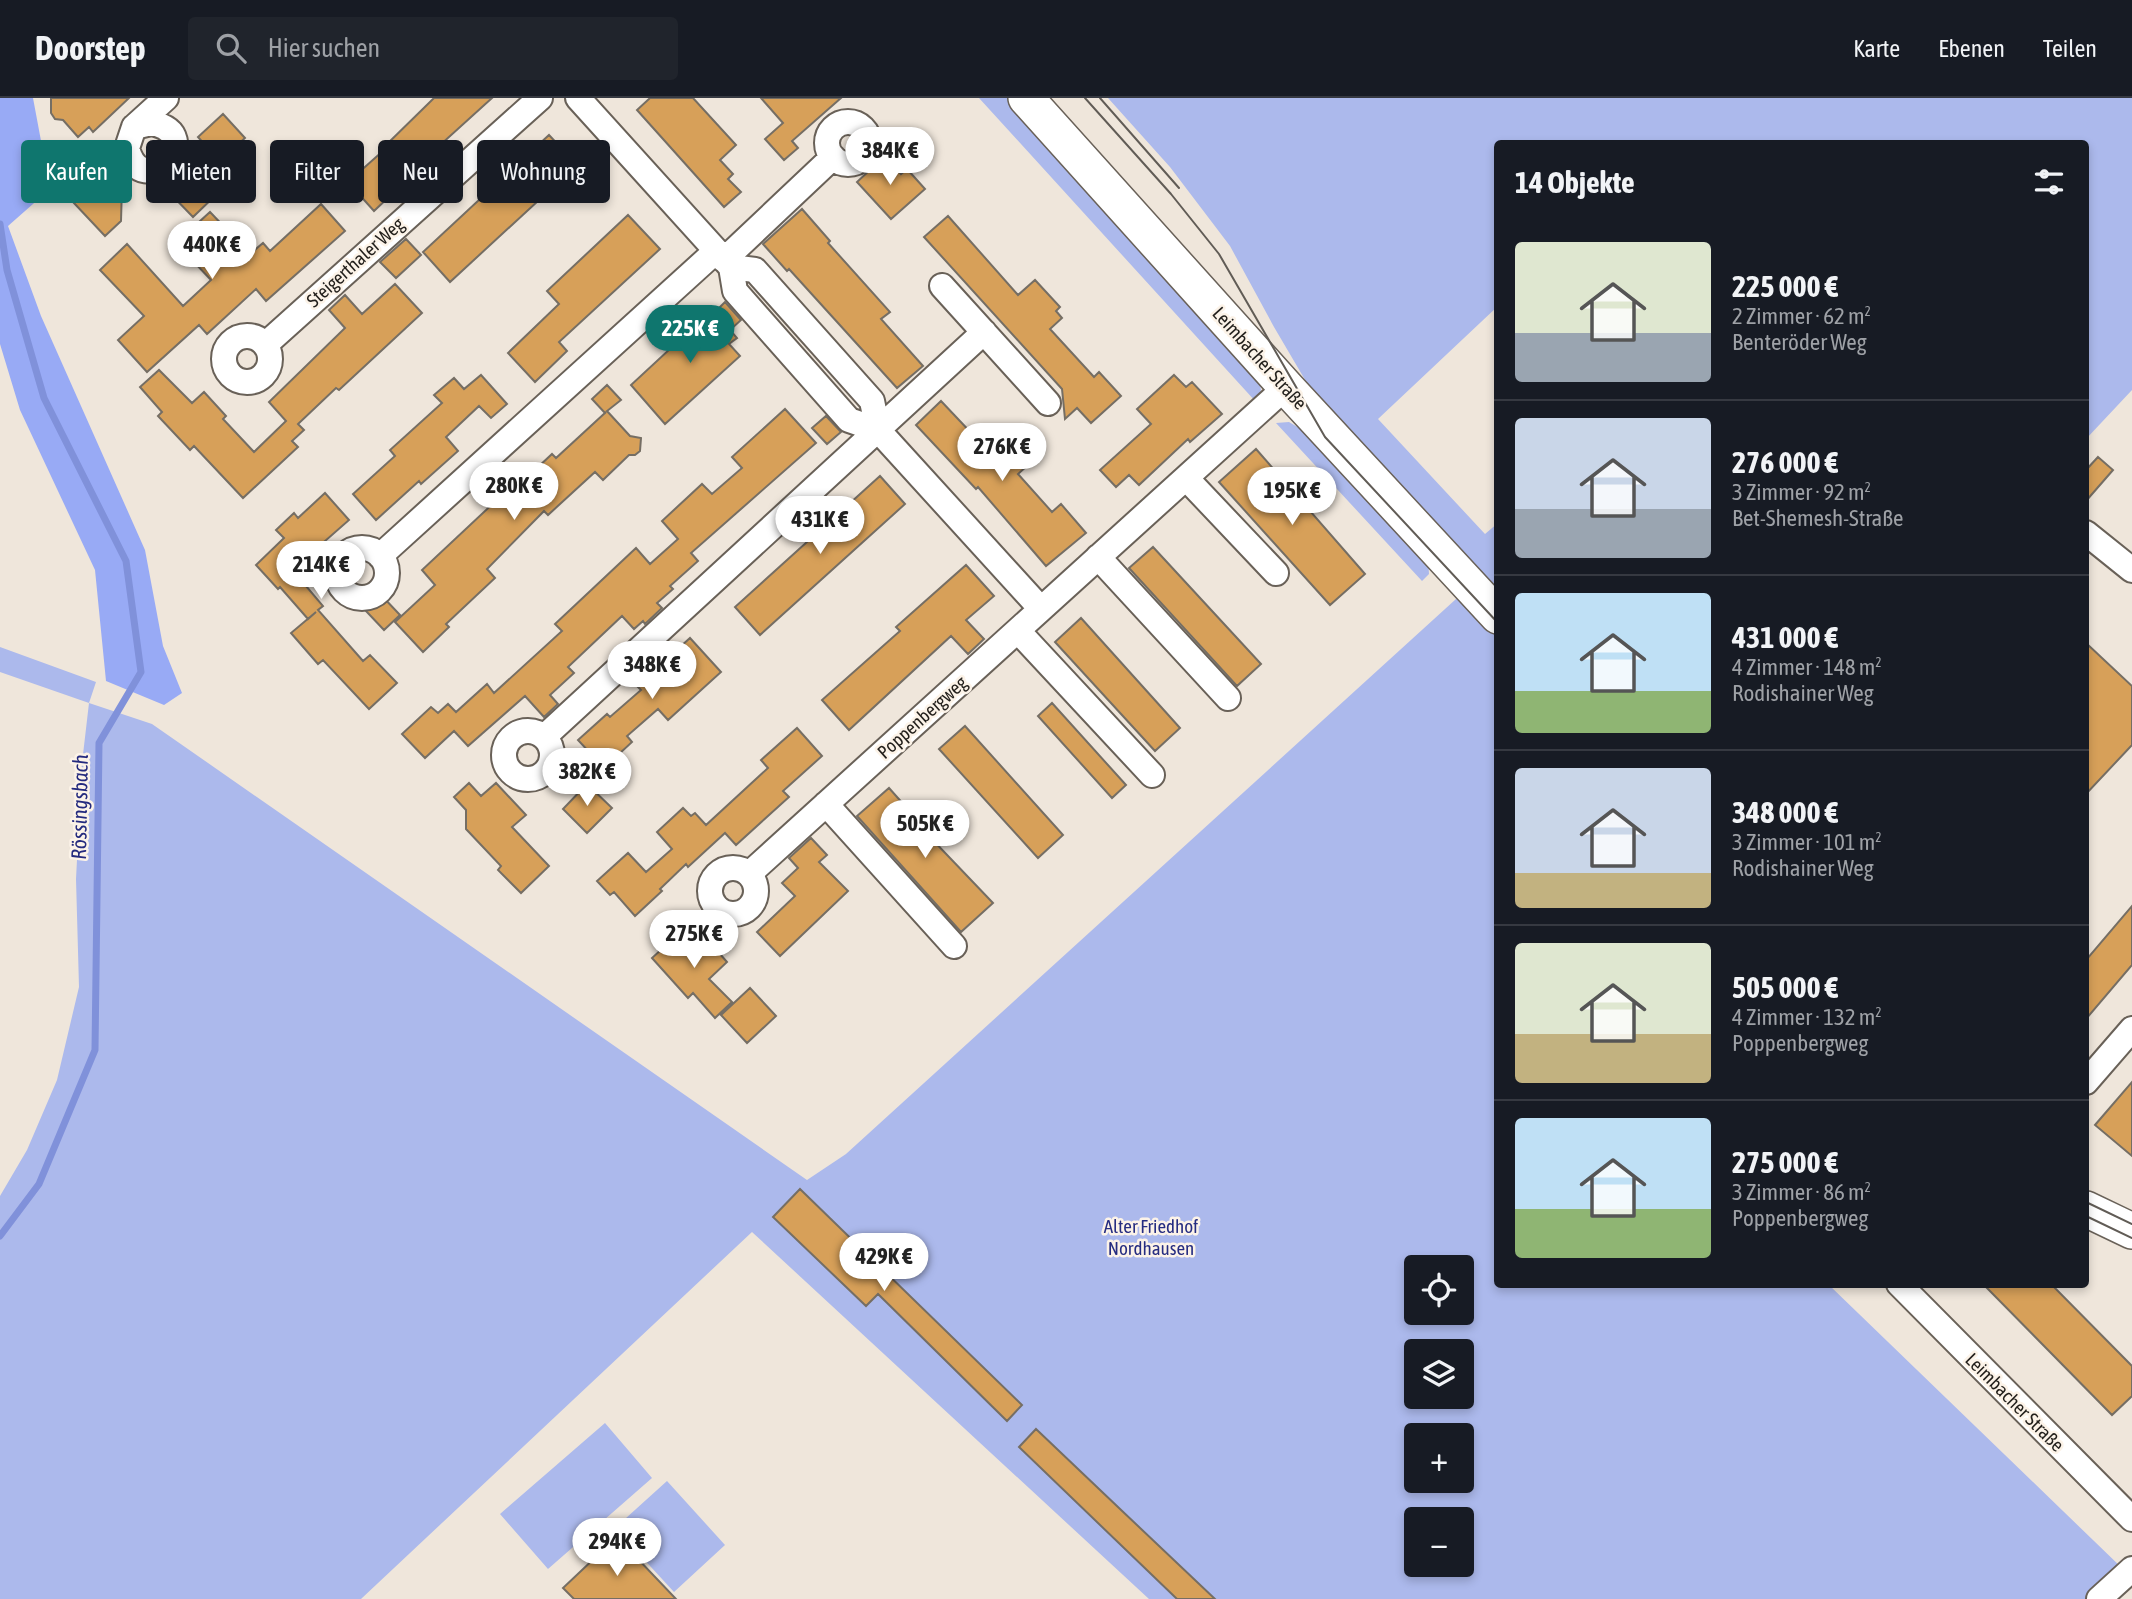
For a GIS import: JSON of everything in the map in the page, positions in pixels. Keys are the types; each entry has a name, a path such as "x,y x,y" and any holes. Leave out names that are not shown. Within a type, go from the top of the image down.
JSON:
{"street":[{"path":"134,127 166,98"},
{"name":"Steigerthaler Weg","path":"265,344 540,98"},
{"path":"578,98 724,259 735,292 849,420 878,430 1041,609"},
{"name":"Leimbacher Straße","path":"1026,98 1286,387 1494,612"},
{"path":"380,556 724,259 833,157"},
{"path":"942,286 1048,402"},
{"path":"544,737 984,332"},
{"name":"Poppenbergweg","path":"749,874 1286,387"},
{"path":"1186,478 1276,573"},
{"path":"2089,535 2132,570"},
{"path":"1098,557 1228,698"},
{"path":"1018,631 1152,775"},
{"path":"826,804 954,946"},
{"path":"2089,1079 2132,1029"},
{"path":"2089,1210 2132,1231"},
{"name":"Leimbacher Straße","path":"1903,1288 2132,1519"},
{"path":"2099,1599 2132,1569"}],"green space":[{"path":"979,98 1010,98 1258,374 1261,390 1256,402"},
{"name":"Alter Friedhof Nordhausen","path":"1108,98 2132,98 2132,390 2089,436 2089,140 1494,140 1494,310 1378,419 1485,534 1494,526 1494,1288 1832,1288 2123,1569 2090,1599 1149,1599 752,1232 361,1599 0,1599 0,1196 27,1150 57,1080 79,987 76,879 82,763 89,703 152,724 807,1180 846,1154 1478,579 1321,407 1230,246 1170,167"},
{"path":"1289,422 1299,428 1318,448 1324,443 1428,559 1429,574 1422,581 1276,423"},
{"path":"0,647 96,682 89,703 0,672"},
{"path":"605,1423 652,1478 548,1569 500,1514"},
{"path":"667,1481 725,1545 674,1592 615,1528"}],"shaded area":[{"path":"0,98 33,98 41,140 21,140 21,203 34,203 8,226 41,316 145,550 163,646 182,693 164,705 106,681 95,570 20,410 0,344"}],"building":[{"path":"51,98 129,98 93,132 89,127 78,137 63,120 55,119 51,113"},
{"path":"434,98 492,98 446,140 391,140"},
{"path":"650,98 693,98 736,145 720,160 733,174 728,179 741,192 724,207 637,110"},
{"path":"761,98 841,98 792,141 798,148 784,160 765,139 783,123"},
{"path":"223,114 245,138 201,140 198,137"},
{"path":"378,155 378,203 382,203 374,211 364,200 364,168"},
{"path":"885,156 901,174 907,169 925,189 891,219 857,182"},
{"path":"477,202 536,203 450,282 423,252"},
{"path":"74,203 122,203 121,221 105,236"},
{"path":"179,203 208,203 193,217"},
{"path":"321,204 345,231 266,301 256,289 207,334 199,325 147,372 118,340 144,316 100,270 127,244 183,306 211,280 176,243 210,212 250,254 263,243 270,251"},
{"path":"802,209 830,241 828,243 890,312 881,319 923,366 897,388 763,244"},
{"path":"628,215 660,249 559,342 567,351 535,382 508,353 559,304 547,291"},
{"path":"948,216 1018,295 1035,280 1060,307 1056,311 1062,318 1050,329 1094,377 1099,372 1121,396 1091,423 1077,408 1065,419 1062,389 924,237"},
{"path":"406,239 421,255 396,278 380,262"},
{"path":"395,284 422,313 298,424 304,430 292,441 298,447 243,498 194,446 190,450 158,416 162,412 140,387 159,370 192,403 204,392 226,416 223,419 254,452 286,421 269,402 345,328 329,310 345,295 362,314"},
{"path":"725,302 741,320 730,330 737,338 729,344 740,356 665,424 631,385 712,310 714,313"},
{"path":"481,375 507,404 491,418 479,406 446,437 458,451 421,484 419,481 376,520 353,494 395,456 390,450 442,403 434,395 454,378 464,389"},
{"path":"1174,375 1186,387 1192,382 1222,414 1190,442 1188,439 1139,485 1129,475 1116,487 1100,470 1151,424 1137,409"},
{"path":"607,385 621,400 607,411 630,436 641,438 640,451 629,455 603,480 595,472 548,515 544,511 487,569 495,578 446,624 449,627 423,652 395,622 435,585 422,570 500,497 493,490 511,474 520,484 552,454 556,458 605,413 592,399"},
{"path":"941,401 976,438 990,425 1028,465 1018,474 1052,512 1061,504 1086,533 1046,566 978,487 976,489 916,425"},
{"path":"785,409 816,443 691,553 698,561 670,586 673,589 657,603 662,608 645,624 643,621 634,629 622,616 568,667 574,673 550,695 558,704 544,717 525,696 468,746 454,731 425,758 402,734 431,707 438,713 448,704 456,712 487,684 494,693 562,631 555,624 636,548 650,564 678,539 662,521 702,484 712,494 742,468 732,457"},
{"path":"826,416 841,432 827,444 812,428"},
{"path":"1256,449 1365,574 1330,605 1219,482"},
{"path":"2098,457 2113,470 2089,498 2089,467"},
{"path":"880,476 905,504 760,635 735,607"},
{"path":"325,493 349,520 300,563 303,566 295,573 323,606 318,610 363,661 370,655 397,683 369,709 323,660 318,664 291,633 308,619 256,565 284,538 276,530 294,513 298,518"},
{"path":"1153,547 1261,664 1237,686 1129,568"},
{"path":"966,565 994,596 966,620 984,639 968,654 951,636 849,730 822,700 900,631 896,627"},
{"path":"382,596 400,615 384,630 366,611"},
{"path":"1081,618 1180,728 1155,751 1055,642"},
{"path":"690,638 721,672 668,720 658,709 627,736 632,742 604,768 578,740 607,714 610,717 641,690 637,686"},
{"path":"2089,646 2132,686 2132,745 2089,791"},
{"path":"1052,703 1126,785 1112,798 1038,716"},
{"path":"965,726 1063,835 1038,858 939,749"},
{"path":"797,728 822,756 783,791 789,797 736,845 725,833 688,867 686,864 635,916 614,892 610,895 597,881 628,853 646,872 672,849 657,832 683,808 691,816 695,813 706,825 768,768 761,760"},
{"path":"469,783 481,796 496,783 526,815 512,827 549,866 521,893 498,870 501,866 466,829 466,810 454,797"},
{"path":"587,784 612,808 587,833 563,809"},
{"path":"889,788 930,834 928,835 993,903 961,932 857,816"},
{"path":"811,838 827,855 819,862 848,891 780,956 757,932 795,896 782,883 798,868 789,858"},
{"path":"2132,906 2132,965 2089,1015 2089,956"},
{"path":"686,927 707,951 713,946 727,962 709,979 732,1002 715,1018 693,993 688,998 652,958"},
{"path":"750,988 776,1016 747,1043 721,1015"},
{"path":"2132,1082 2132,1156 2095,1125"},
{"path":"800,1189 1022,1405 1007,1421 878,1294 866,1306 773,1217"},
{"path":"1987,1288 2055,1288 2132,1366 2132,1396 2112,1415"},
{"path":"1036,1429 1215,1599 1177,1599 1019,1447"},
{"path":"617,1537 676,1599 574,1599 563,1588"}],"waterway":[{"name":"Rössingsbach","path":"0,224 7,270 44,398 126,561 141,672 99,743 95,1050 39,1184 0,1236"}],"tram line":[{"path":"1085,98 1171,194 1219,254 1325,437 1494,619"},
{"path":"1100,98 1179,188"},
{"path":"2089,1203 2132,1224"},
{"path":"2089,1217 2132,1238"}]}
